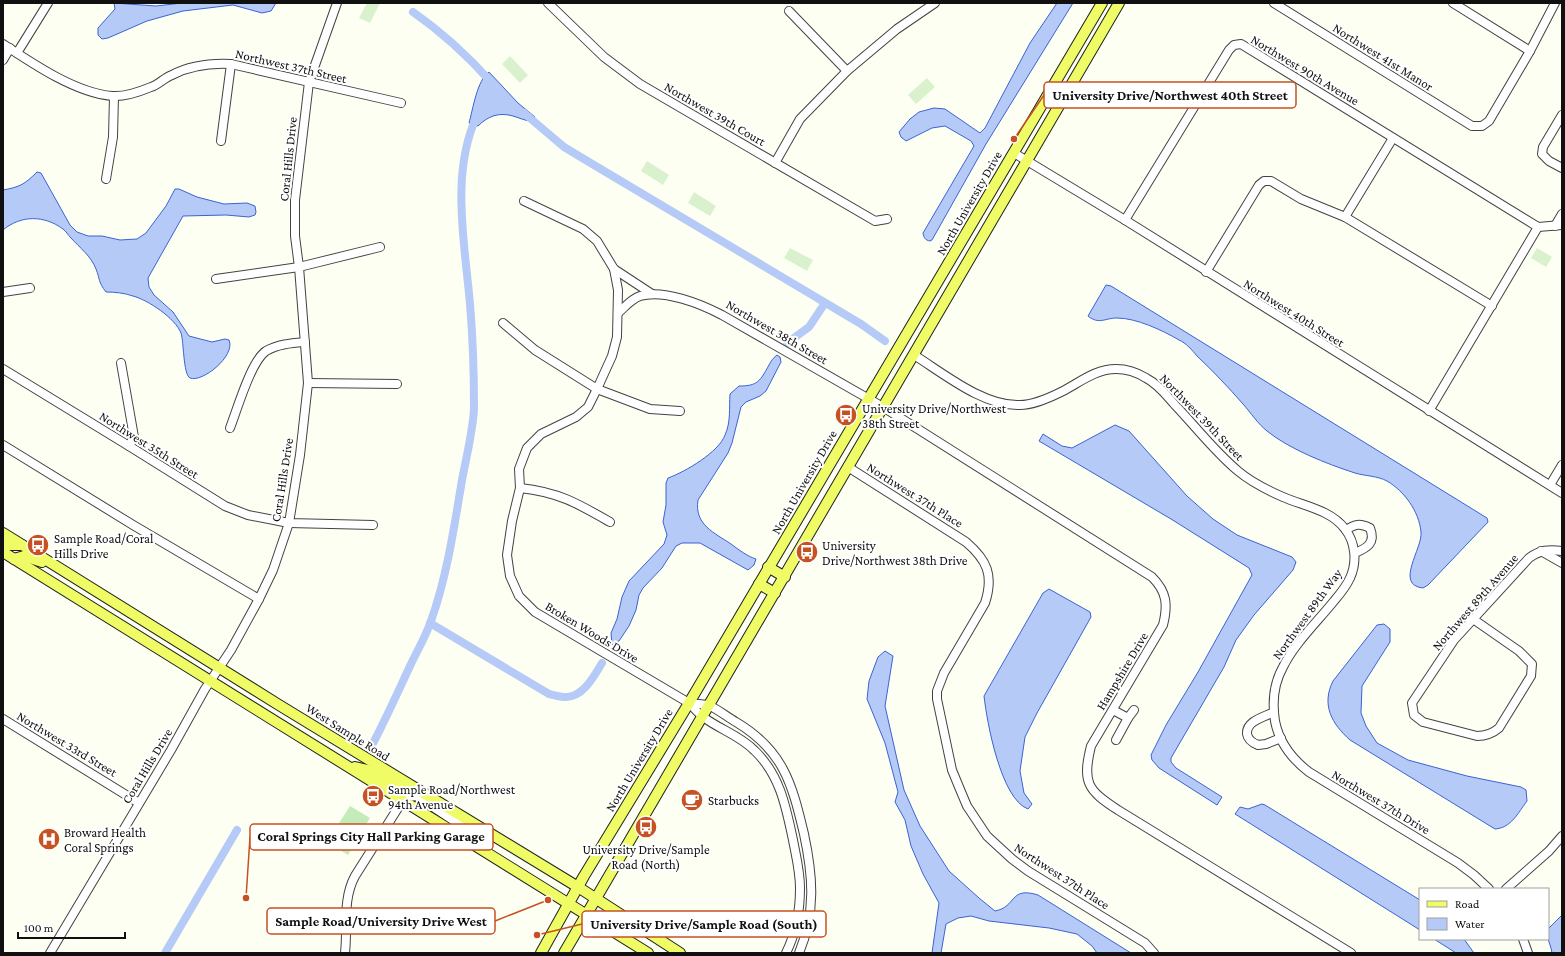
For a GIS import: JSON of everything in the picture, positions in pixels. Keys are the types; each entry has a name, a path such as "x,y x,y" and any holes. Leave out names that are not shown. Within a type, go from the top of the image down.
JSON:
{"main road":[{"name":"North University Drive","path":"541,953 578,887 689,703 1102,3"},
{"path":"564,953 1119,3"},
{"name":"West Sample Road","path":"3,533 411,786 578,887 680,953"},
{"path":"3,543 7,545 22,545"},
{"path":"3,552 648,953"},
{"path":"14,559 24,556 56,566"},
{"path":"768,567 785,577"},
{"path":"759,584 775,593"},
{"path":"346,764 368,770 395,786 411,786"}],"street":[{"path":"17,53 48,3"},
{"name":"Coral Hills Drive","path":"50,953 211,681 231,650 273,570 289,522 300,455 308,383 299,267 295,236 295,200 309,82 337,3"},
{"name":"Northwest 39th Court","path":"548,3 604,57 640,84 875,221 887,219"},
{"path":"775,163 800,119 847,71 897,28 935,3"},
{"name":"Northwest 41st Manor","path":"1274,3 1472,126 1482,126 1489,121 1530,51"},
{"path":"1453,3 1530,51 1555,3"},
{"path":"789,11 847,71"},
{"name":"Northwest 90th Avenue","path":"1125,220 1229,50 1234,45 1241,44 1538,227"},
{"path":"3,60 6,46"},
{"name":"Northwest 37th Street","path":"6,46 69,83 93,93 114,96 132,94 153,87 172,75 191,67 210,63 231,64 400,103"},
{"path":"221,141 231,64"},
{"path":"106,179 113,137 114,96"},
{"path":"1562,115 1543,147 1542,154 1549,161 1562,168"},
{"path":"1344,217 1393,138"},
{"name":"Northwest 40th Street","path":"1014,152 1562,493"},
{"path":"1206,272 1259,185 1264,181 1271,181 1301,199 1344,217 1492,306"},
{"name":"Northwest 38th Street","path":"524,201 583,229 597,242 614,269 618,290 618,313"},
{"path":"1429,411 1538,227 1558,226 1562,214"},
{"path":"216,279 299,267 380,247"},
{"name":"Northwest 38th Street","path":"614,269 652,294"},
{"path":"3,292 30,288"},
{"name":"Northwest 38th Street","path":"618,313 629,302 639,297 652,294 681,299 703,306 722,315 883,407"},
{"name":"Broken Woods Drive","path":"618,313 617,337 612,356 588,407 576,417 541,434 527,448 520,469 520,488 512,520 507,555 510,576 519,596 535,612 689,703 702,716 746,743 763,759 780,788 798,864 800,900 796,924 786,953"},
{"path":"503,323 535,350 597,389 650,409 680,411"},
{"path":"230,428 253,369 261,355 267,350 276,347 305,342"},
{"name":"Northwest 39th Street","path":"914,355 981,396 1009,405 1021,405 1048,398 1089,376 1102,371 1116,369 1146,377 1164,392 1226,460 1239,472 1267,489 1324,512 1339,523"},
{"path":"121,363 134,437 129,446"},
{"name":"Northwest 35th Street","path":"3,369 225,506 248,515 289,522 373,525"},
{"path":"308,383 397,384"},
{"name":"Hampshire Drive","path":"883,407 1152,577 1160,585 1166,598 1167,611 1163,625 1091,746 1087,762 1087,775 1090,787 1099,798 1351,953"},
{"path":"3,445 132,525 259,599"},
{"path":"1550,485 1562,465"},
{"name":"Northwest 37th Place","path":"848,467 966,542 977,551 987,568 990,579 986,603 944,673 937,691 937,699 952,770 967,806 976,822 987,836 1012,859 1136,936 1154,953"},
{"path":"520,488 539,490 558,495 573,501 610,522"},
{"name":"Northwest 89th Way","path":"1276,724 1274,712 1275,689 1283,665 1350,580 1354,565 1354,553 1346,530 1339,523"},
{"path":"1346,530 1354,525 1360,524 1370,528 1372,540 1369,546 1354,553"},
{"path":"1541,551 1562,551"},
{"path":"1541,551 1562,563"},
{"name":"Northwest 89th Avenue","path":"1473,619 1519,652 1532,664 1531,676 1499,728 1492,734 1486,736 1477,736 1423,722 1414,715 1412,703 1454,640 1473,619 1529,558 1541,551"},
{"name":"Broken Woods Drive","path":"689,703 709,706 754,734 775,755 792,786 810,863 812,901 808,927 799,953"},
{"path":"1113,710 1128,718"},
{"path":"1116,740 1134,710"},
{"path":"1274,712 1254,721 1248,727 1247,735 1249,739 1258,745 1266,744 1280,738"},
{"name":"Northwest 33rd Street","path":"3,719 139,803"},
{"path":"733,734 739,724"},
{"name":"Northwest 37th Drive","path":"1276,724 1280,738 1294,759 1309,772 1458,863 1488,888"},
{"path":"780,788 792,786"},
{"path":"345,953 347,909 350,887 355,876 403,800 416,796 454,821 476,826"},
{"path":"1507,888 1549,851 1562,836"},
{"path":"798,864 810,863"},
{"path":"791,940 802,945"},
{"path":"1523,940 1528,953"}],"green space":[{"path":"367,3 380,3 370,23 359,18"},
{"path":"510,56 528,75 520,83 502,64"},
{"path":"927,78 935,87 916,104 908,95"},
{"path":"647,161 669,175 663,185 641,171"},
{"path":"694,192 716,206 710,216 688,203"},
{"path":"790,248 813,260 807,271 784,258"},
{"path":"1537,248 1552,257 1546,267 1531,258"},
{"path":"350,806 370,818 348,855 327,842"}],"water":[{"path":"114,3 156,6 182,3 276,3 271,11 262,13 233,5 183,11 147,21 108,38 102,39 98,35 98,28 115,9"},
{"path":"1057,3 1073,3 986,144 932,240 927,240 923,233 974,146 971,141 945,126 932,128 906,141 901,137 899,132 910,119 919,112 934,108 945,109 980,133 985,128 1030,43"},
{"path":"489,72 518,103 535,117 532,121 503,114 490,117 478,126 469,123 478,88 481,81"},
{"path":"37,172 41,173 70,225 77,232 88,236 102,236 120,240 137,239 146,233 166,206 175,189 179,189 197,197 224,204 247,203 255,206 255,215 249,217 226,215 183,216 148,278 149,287 154,295 173,312 189,336 212,342 225,339 229,340 230,346 228,353 217,367 202,376 190,378 186,371 181,333 173,321 146,301 123,293 106,292 100,283 96,269 91,260 65,231 56,224 40,219 25,219 10,225 3,230 3,190 14,188 22,184"},
{"path":"1106,285 1111,286 1487,518 1488,522 1428,585 1423,588 1415,585 1411,580 1410,573 1420,539 1420,524 1410,502 1399,490 1383,479 1355,473 1333,465 1297,450 1276,438 1261,425 1220,379 1182,341 1165,332 1132,320 1113,318 1099,321 1092,319 1088,316"},
{"path":"777,355 780,357 781,362 766,391 760,396 746,402 741,407 728,453 698,500 699,516 702,522 712,532 743,553 756,559 754,565 748,570 700,543 682,543 676,546 662,568 643,588 639,595 636,610 629,626 619,641 612,645 611,633 617,619 622,597 629,581 664,544 667,535 663,522 666,505 666,483 668,478 701,461 716,448 722,441 727,430 730,394 739,386 750,385 758,382 772,360"},
{"path":"1115,425 1129,431 1187,496 1213,519 1237,535 1292,557 1296,562 1293,570 1254,615 1236,640 1224,667 1171,758 1171,762 1176,768 1222,797 1217,805 1159,768 1152,760 1151,755 1166,725 1198,672 1252,575 1249,568 1171,519 1039,441 1043,434 1062,446 1072,448"},
{"path":"1049,589 1090,612 1091,617 1025,737 1020,771 1024,793 1032,804 1028,809 1018,802 1010,791 1003,776 992,741 984,696 1043,593"},
{"path":"1384,624 1390,629 1390,642 1362,686 1361,713 1366,726 1377,743 1408,760 1467,776 1521,787 1526,790 1527,801 1510,823 1501,828 1495,829 1350,740 1334,721 1328,706 1328,698 1333,681 1377,625"},
{"path":"885,651 893,656 885,706 904,790 920,826 949,871 995,911 1007,906 1017,895 1022,893 1038,895 1131,953 1097,953 1092,946 1077,934 1049,928 989,921 971,916 958,918 946,924 941,953 932,953 939,903 923,874 911,846 905,820 895,802 898,792 885,743 867,699 869,681 878,657"},
{"path":"1262,804 1265,805 1419,899 1419,929 1235,814 1240,807 1248,809"},
{"path":"1562,915 1562,953 1552,953 1548,940 1549,928"},
{"path":"1436,940 1465,940 1474,953 1456,953"}],"waterway":[{"path":"413,12 454,45 491,82"},
{"path":"524,113 564,147 861,324 885,341"},
{"path":"370,749 427,632 437,604 450,552 471,435 474,409 473,356 470,304 463,233 462,185 464,161 469,138 477,116"},
{"path":"787,343 809,327 825,303"},
{"path":"430,623 549,694 557,696 571,696 583,690 592,680 602,663"},
{"path":"165,953 237,830"}],"place":[{"name":"University Drive/Northwest 40th Street","path":"1014,139"},
{"name":"University Drive/Northwest 38th Street","path":"846,415"},
{"name":"Sample Road/Coral Hills Drive","path":"38,545"},
{"name":"University Drive/Northwest 38th Drive","path":"807,552"},
{"name":"Sample Road/Northwest 94th Avenue","path":"373,796"},
{"name":"Starbucks","path":"692,800"},
{"name":"University Drive/Sample Road (North)","path":"646,827"},
{"name":"Broward Health Coral Springs","path":"49,839"},
{"name":"Coral Springs City Hall Parking Garage","path":"246,898"},
{"name":"Sample Road/University Drive West","path":"548,900"},
{"name":"University Drive/Sample Road (South)","path":"537,935"}]}
